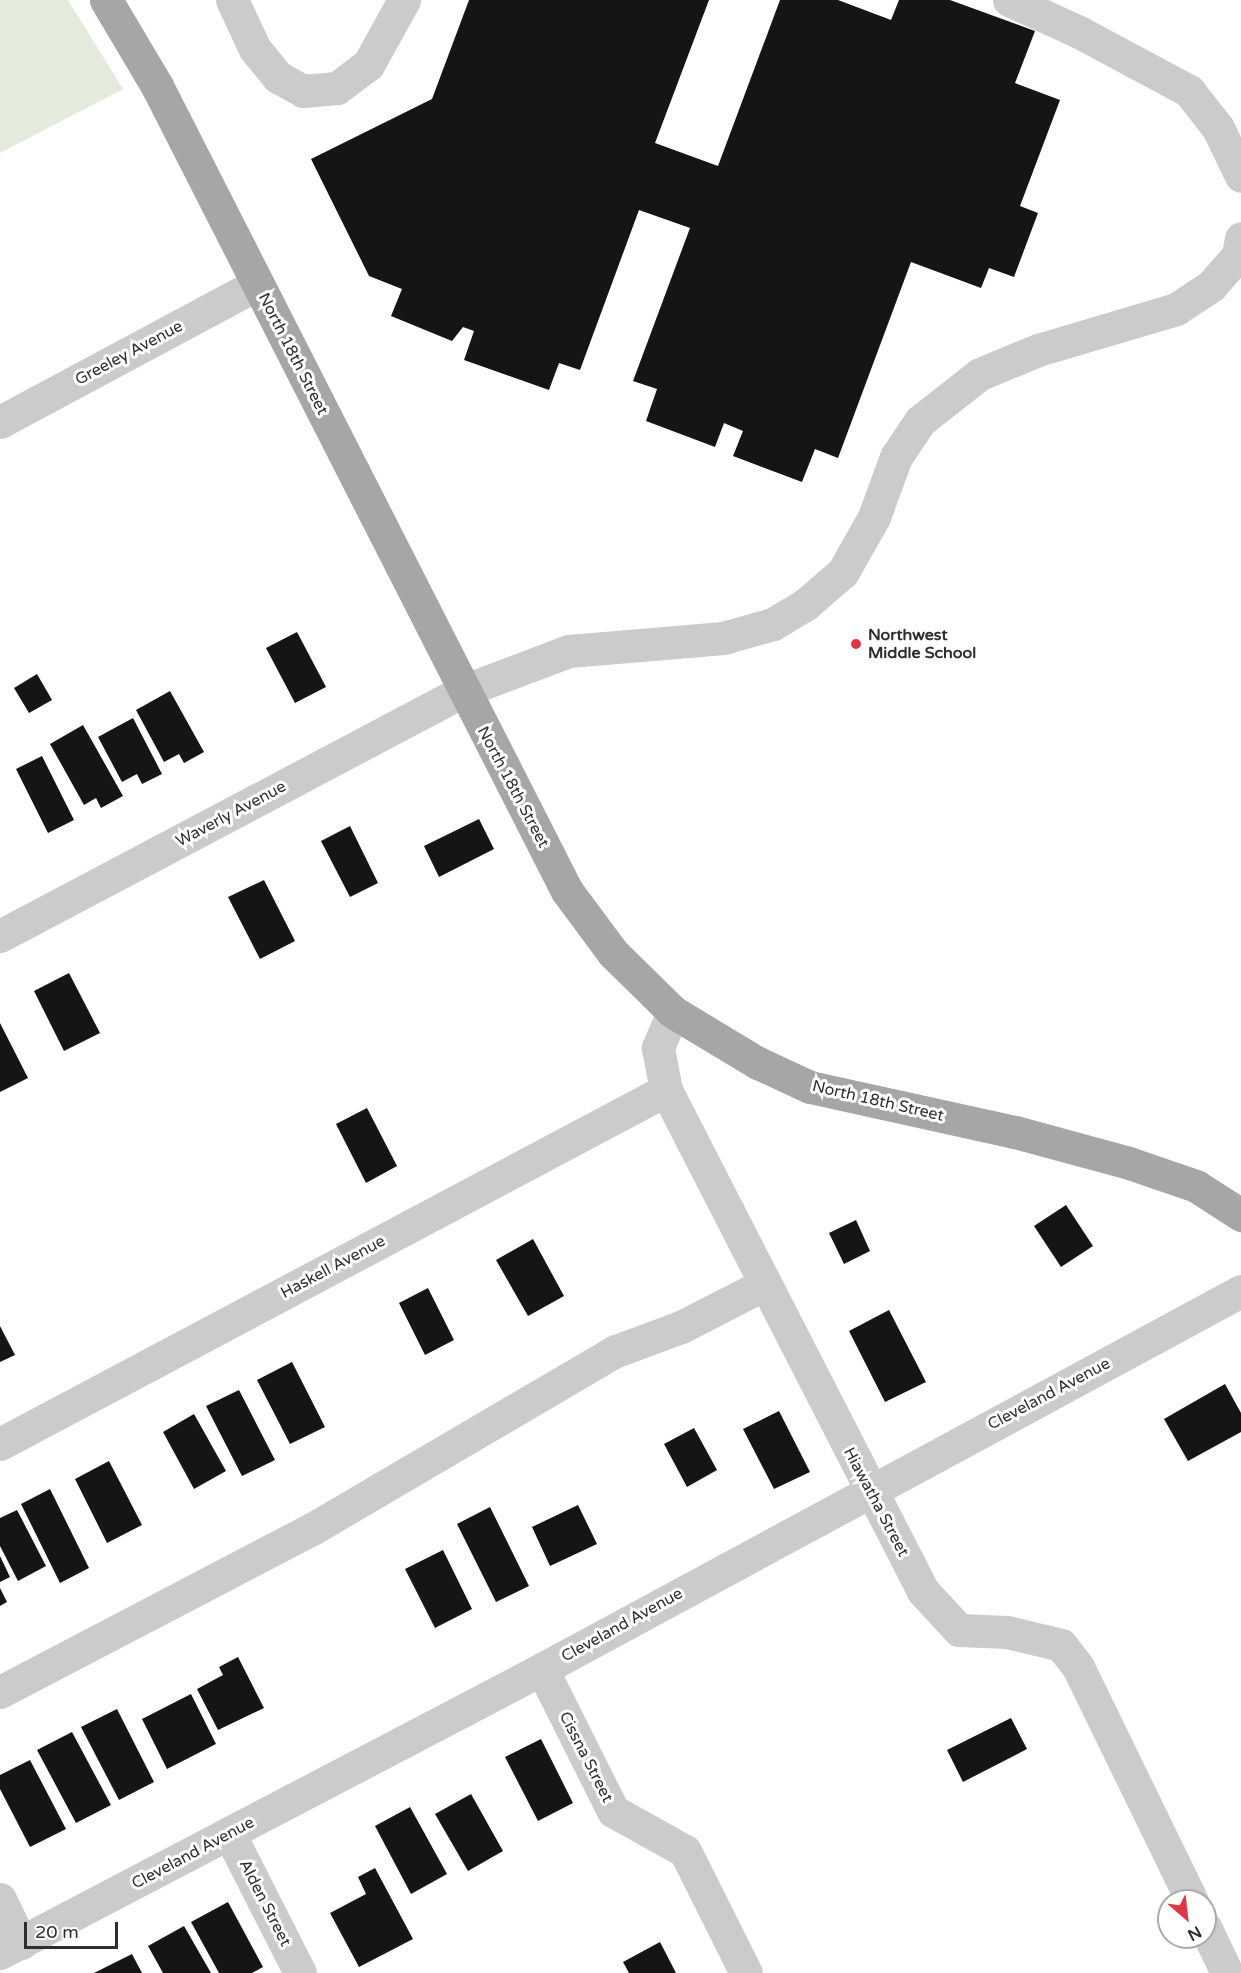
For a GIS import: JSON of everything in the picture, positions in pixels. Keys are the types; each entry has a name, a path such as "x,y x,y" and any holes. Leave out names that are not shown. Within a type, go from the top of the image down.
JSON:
{"main road":[{"name":"North 18th Street","path":"106,0 157,86 463,691 567,891 613,953 673,1012 758,1063 810,1087 1016,1132 1129,1163 1196,1186 1241,1215"}],"street":[{"path":"232,0 255,49 272,70 303,91 337,88 368,65 404,0"},
{"path":"1009,0 1079,32 1189,91 1218,128 1241,176"},
{"name":"Waverly Avenue","path":"0,936 463,691 569,651 723,638 781,619 806,604 843,572 874,517 896,457 920,422 980,374 1038,350 1176,309 1212,286 1238,255 1241,238"},
{"name":"Greeley Avenue","path":"0,422 257,285"},
{"name":"Hiawatha Street","path":"673,1012 658,1048 666,1090 923,1592 960,1629 1007,1632 1061,1646 1078,1667 1186,1889"},
{"name":"Haskell Avenue","path":"0,1444 666,1090"},
{"path":"0,1692 322,1524 616,1351 681,1327 765,1284"},
{"name":"Cleveland Avenue","path":"10,1948 542,1669 869,1490 1241,1291"},
{"name":"Cissna Street","path":"542,1669 613,1811 685,1851 746,1973"},
{"name":"Alden Street","path":"230,1833 300,1973"},
{"path":"0,1899 10,1948"},
{"path":"1216,1949 1227,1973"}],"green space":[{"path":"0,0 68,0 123,89 0,153"}],"building":[{"path":"469,0 709,0 655,143 718,166 780,0 838,0 891,20 899,0 950,0 1035,31 1015,83 1060,100 1020,206 1038,213 1014,277 989,268 981,288 911,262 838,458 815,449 802,482 733,456 743,431 724,423 715,447 646,421 657,389 633,381 690,228 639,210 580,370 559,363 549,390 464,360 474,331 463,327 452,341 391,316 402,289 369,276 311,159 432,99"},
{"path":"297,632 326,687 295,703 266,648"},
{"path":"37,674 52,700 29,713 14,688"},
{"path":"170,691 204,752 184,763 179,754 164,762 136,710"},
{"path":"133,718 162,774 142,784 137,774 122,782 98,737"},
{"path":"83,725 123,796 101,808 96,798 84,805 50,744"},
{"path":"42,756 74,820 48,833 16,769"},
{"path":"479,819 494,849 439,877 424,846"},
{"path":"350,826 378,883 350,897 321,841"},
{"path":"264,880 295,941 260,959 228,897"},
{"path":"69,973 100,1033 64,1051 34,991"},
{"path":"0,1023 28,1078 0,1092"},
{"path":"367,1108 397,1166 366,1183 336,1124"},
{"path":"1066,1205 1093,1246 1061,1267 1034,1226"},
{"path":"856,1220 870,1251 844,1264 829,1233"},
{"path":"533,1239 564,1296 528,1316 496,1260"},
{"path":"428,1288 454,1340 425,1355 399,1303"},
{"path":"889,1310 926,1382 885,1402 849,1331"},
{"path":"0,1326 15,1355 0,1362"},
{"path":"292,1362 325,1427 290,1444 257,1380"},
{"path":"1225,1384 1241,1413 1241,1432 1188,1461 1164,1419"},
{"path":"239,1390 275,1460 242,1476 206,1406"},
{"path":"779,1411 810,1472 774,1489 743,1429"},
{"path":"194,1414 226,1471 194,1489 163,1432"},
{"path":"694,1428 717,1470 687,1487 664,1444"},
{"path":"109,1461 142,1525 107,1543 75,1479"},
{"path":"50,1489 89,1568 60,1583 21,1504"},
{"path":"578,1505 597,1544 550,1566 532,1527"},
{"path":"490,1507 529,1586 496,1602 457,1524"},
{"path":"17,1510 46,1566 18,1581 0,1546 0,1518"},
{"path":"443,1550 472,1609 435,1628 405,1569"},
{"path":"0,1556 10,1577 0,1582"},
{"path":"0,1588 7,1602 0,1606"},
{"path":"238,1657 264,1708 218,1730 197,1689 223,1675 219,1667"},
{"path":"191,1694 216,1744 167,1769 142,1719"},
{"path":"117,1709 154,1782 119,1800 81,1727"},
{"path":"1011,1718 1027,1749 963,1782 947,1750"},
{"path":"72,1732 111,1805 76,1823 37,1750"},
{"path":"541,1739 573,1803 538,1821 505,1757"},
{"path":"30,1760 66,1829 30,1847 0,1789 0,1775"},
{"path":"471,1794 503,1851 468,1871 435,1814"},
{"path":"410,1807 447,1874 411,1894 375,1826"},
{"path":"375,1868 413,1939 359,1967 330,1913 366,1894 358,1877"},
{"path":"228,1902 263,1967 252,1973 219,1973 191,1922"},
{"path":"184,1926 211,1973 163,1973 148,1946"},
{"path":"660,1942 676,1973 629,1973 623,1962"},
{"path":"132,1954 142,1973 94,1973"}],"place":[{"name":"Northwest Middle School","path":"856,644"}]}
